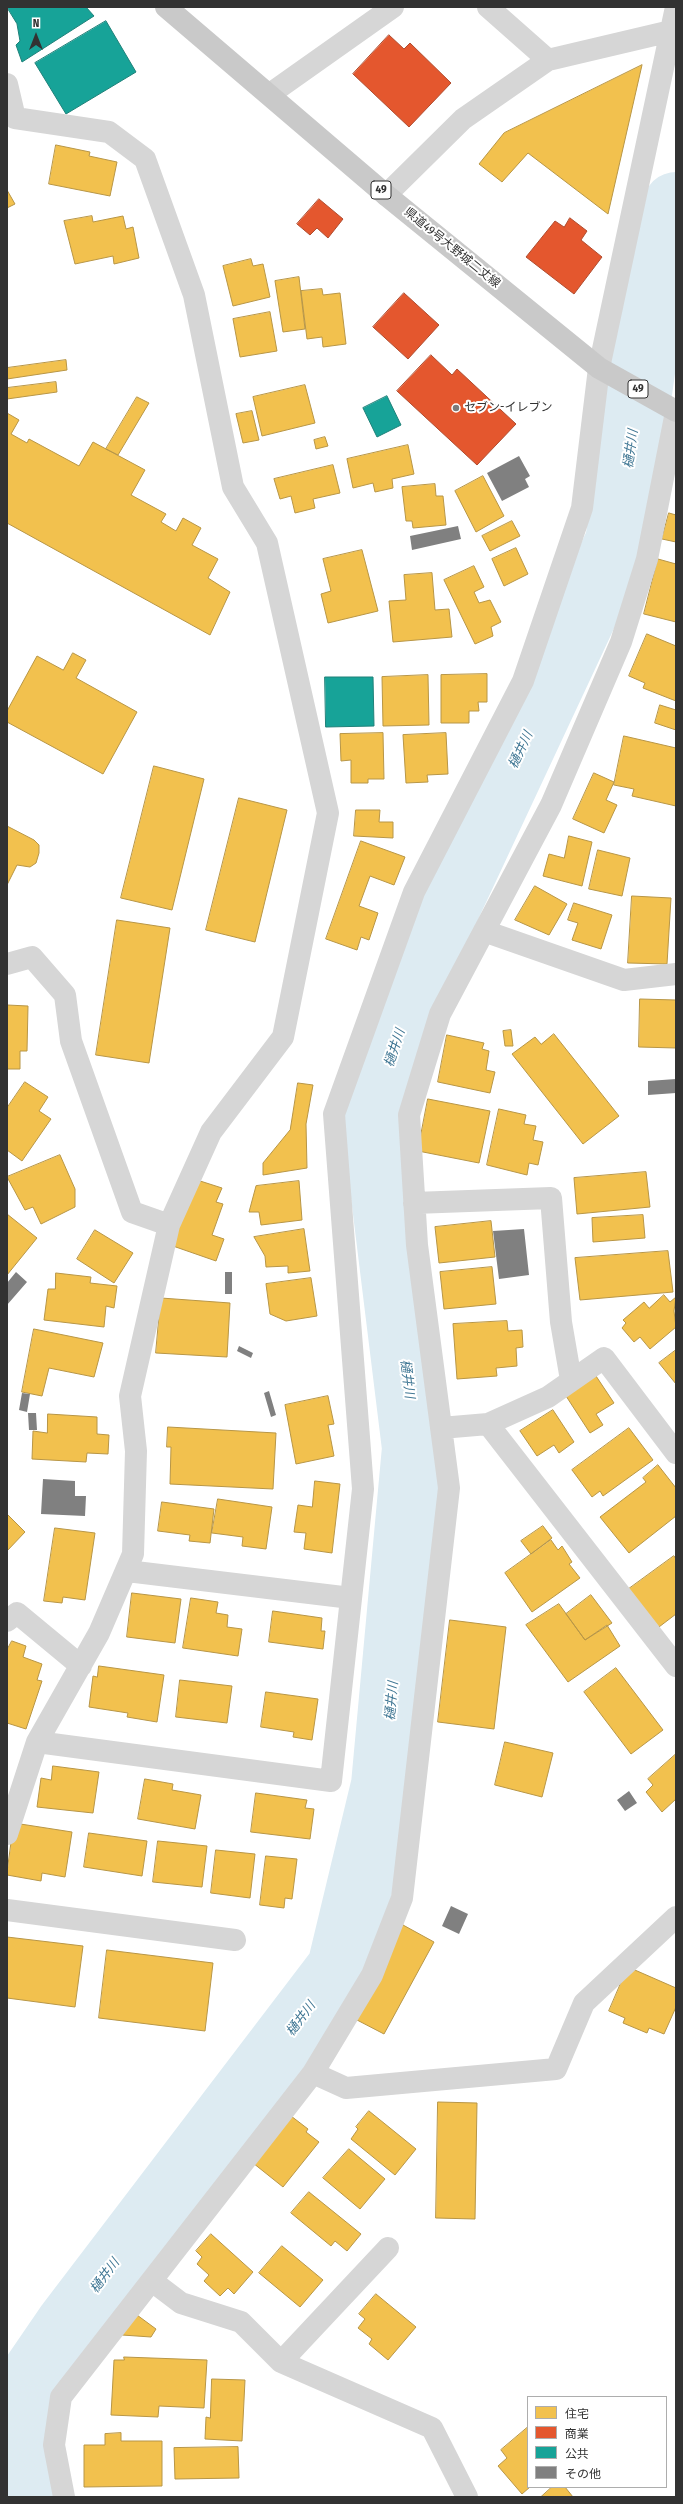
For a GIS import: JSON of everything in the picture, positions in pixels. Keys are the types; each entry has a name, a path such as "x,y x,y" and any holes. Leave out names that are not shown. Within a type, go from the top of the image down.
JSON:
{"main road":[{"name":"県道49号大野城二丈線","path":"166,7 270,94 386,195 599,368 676,412"}],"street":[{"path":"270,94 393,7"},
{"path":"488,7 548,60"},
{"path":"37,1742 331,1781 364,1489 334,1114 414,892 523,682 582,508 599,368 676,7"},
{"path":"386,195 463,119 548,60 671,31"},
{"path":"7,84 15,118 109,132 145,159 194,295 233,487 267,543 328,813 283,1037 211,1132 169,1225 130,1396 136,1451 133,1554 128,1571 81,1666 37,1742 7,1834"},
{"path":"64,2497 54,2445 61,2398 313,2073 372,1975 402,1898 449,1488 417,1245 409,1115 440,1014 551,805 621,642 647,559 676,412"},
{"path":"484,931 624,980 676,974"},
{"path":"7,964 32,957 65,995 70,1041 132,1212 169,1225"},
{"path":"414,1203 551,1198 561,1322 571,1380"},
{"path":"441,1428 488,1424 548,1397 604,1358 676,1453"},
{"path":"488,1424 676,1666"},
{"path":"128,1571 351,1598"},
{"path":"10,1613 81,1666"},
{"path":"7,1910 235,1940"},
{"path":"313,2073 346,2088 556,2069 584,2003 676,1917"},
{"path":"281,2362 388,2248"},
{"path":"152,2281 181,2303 241,2322 281,2362 432,2428 467,2497"}],"building: 住宅":[{"path":"642,65 608,214 528,153 502,182 479,164 504,133"},
{"path":"56,145 90,152 89,156 117,162 110,196 49,184"},
{"path":"7,190 15,204 7,208"},
{"path":"92,216 93,222 123,216 126,229 133,227 139,258 114,264 113,256 75,264 64,221"},
{"path":"251,259 253,266 263,264 270,297 233,306 223,266"},
{"path":"299,277 305,329 283,332 275,281"},
{"path":"322,289 323,295 340,293 346,344 323,347 322,337 307,339 301,291"},
{"path":"270,312 277,351 240,357 233,319"},
{"path":"66,360 67,370 7,379 7,368"},
{"path":"56,382 57,392 7,399 7,388"},
{"path":"305,385 315,423 262,436 253,397"},
{"path":"137,397 149,403 118,455 106,449"},
{"path":"252,411 259,440 243,443 236,414"},
{"path":"7,413 19,420 11,434 27,443 29,439 79,466 93,442 145,470 131,495 166,514 161,522 176,531 183,518 201,528 192,545 218,559 208,578 230,592 210,635 7,523"},
{"path":"325,437 328,446 316,449 314,440"},
{"path":"408,445 414,474 392,479 393,488 375,492 373,483 353,488 347,459"},
{"path":"333,465 340,493 313,499 315,508 295,513 291,496 280,499 274,479"},
{"path":"483,476 504,516 476,532 455,491"},
{"path":"435,484 436,496 443,496 446,525 413,528 412,521 406,521 402,487"},
{"path":"669,513 676,515 676,542 662,539"},
{"path":"512,521 520,536 490,551 482,536"},
{"path":"516,548 528,574 504,586 492,559"},
{"path":"362,550 378,611 328,623 321,594 331,591 323,559"},
{"path":"658,559 676,564 676,622 644,614"},
{"path":"474,566 484,587 474,592 479,603 490,600 501,622 491,627 493,636 475,644 444,580"},
{"path":"432,573 435,610 449,609 452,637 393,642 389,601 406,600 404,575"},
{"path":"647,634 676,646 676,701 643,688 645,683 629,676"},
{"path":"73,653 86,660 76,678 137,712 103,774 7,722 7,711 37,656 63,670"},
{"path":"487,674 487,702 478,702 479,711 469,711 469,723 441,723 441,675"},
{"path":"428,675 429,725 383,726 382,677"},
{"path":"660,705 676,710 676,730 655,723"},
{"path":"383,733 384,779 368,779 368,783 351,783 351,760 341,761 340,734"},
{"path":"446,733 448,774 427,775 428,782 406,783 403,735"},
{"path":"624,736 676,748 676,806 632,796 634,789 614,785"},
{"path":"154,766 204,779 172,910 121,898"},
{"path":"594,773 614,782 606,800 617,805 604,833 573,819"},
{"path":"239,798 287,810 255,942 206,930"},
{"path":"356,810 380,810 379,822 393,822 393,838 354,836"},
{"path":"7,826 34,840 39,845 39,853 36,863 30,867 17,865 7,885"},
{"path":"569,836 592,842 582,886 543,876 549,854 564,858"},
{"path":"361,841 405,857 394,885 370,876 359,906 378,913 369,940 361,937 357,950 326,939"},
{"path":"598,850 630,858 622,896 589,889"},
{"path":"535,886 567,904 549,935 515,920"},
{"path":"632,896 671,898 667,964 628,963"},
{"path":"574,903 612,915 601,949 572,940 578,923 568,920"},
{"path":"117,920 170,928 149,1063 96,1055"},
{"path":"640,999 676,1000 676,1048 639,1047"},
{"path":"7,1005 28,1006 27,1051 20,1051 20,1069 7,1069"},
{"path":"511,1030 513,1046 505,1046 503,1031"},
{"path":"554,1034 619,1116 583,1144 512,1054 535,1037 541,1044"},
{"path":"447,1035 484,1043 482,1049 489,1051 486,1070 495,1072 490,1093 438,1082"},
{"path":"25,1082 48,1097 39,1111 51,1119 22,1161 7,1150 7,1108"},
{"path":"298,1083 313,1085 306,1124 307,1168 263,1175 263,1163 290,1130"},
{"path":"428,1099 490,1111 479,1163 418,1151"},
{"path":"499,1109 526,1115 524,1124 536,1126 533,1140 543,1142 538,1165 529,1163 527,1175 487,1165"},
{"path":"60,1155 75,1189 75,1207 41,1224 33,1207 25,1210 7,1177"},
{"path":"646,1172 650,1207 577,1214 574,1178"},
{"path":"197,1180 222,1188 216,1202 223,1204 212,1235 224,1239 216,1261 170,1245"},
{"path":"299,1181 302,1220 261,1225 259,1212 249,1212 256,1186"},
{"path":"7,1214 37,1238 7,1275"},
{"path":"643,1215 645,1238 593,1242 592,1218"},
{"path":"491,1221 495,1257 439,1263 435,1227"},
{"path":"304,1229 310,1271 288,1273 288,1266 266,1267 265,1256 254,1237"},
{"path":"95,1230 133,1253 114,1283 77,1259"},
{"path":"668,1251 673,1292 580,1300 575,1258"},
{"path":"492,1267 496,1304 444,1309 440,1272"},
{"path":"56,1273 91,1277 90,1283 117,1286 114,1308 106,1306 104,1327 44,1320 48,1289 55,1289"},
{"path":"311,1278 317,1316 286,1321 270,1314 266,1284"},
{"path":"664,1295 670,1302 676,1297 674,1311 676,1327 650,1349 640,1337 634,1342 622,1328 626,1323 623,1320 644,1302 649,1308"},
{"path":"161,1298 230,1303 227,1357 156,1353"},
{"path":"507,1321 508,1331 522,1330 523,1347 516,1348 517,1366 496,1368 497,1376 457,1379 453,1324"},
{"path":"34,1329 103,1343 94,1377 49,1368 42,1396 22,1392"},
{"path":"676,1350 676,1384 659,1363"},
{"path":"596,1376 614,1403 596,1414 603,1425 590,1433 566,1396"},
{"path":"328,1396 334,1424 328,1425 334,1456 296,1464 285,1405"},
{"path":"553,1410 574,1442 559,1453 554,1445 537,1456 520,1431"},
{"path":"48,1414 97,1417 97,1434 109,1435 108,1454 87,1453 86,1462 32,1459 33,1431 47,1433"},
{"path":"168,1427 276,1433 273,1489 170,1484 171,1447 167,1447"},
{"path":"629,1428 653,1460 603,1496 600,1491 592,1497 572,1470"},
{"path":"658,1465 676,1488 676,1516 629,1553 600,1517 646,1482 643,1478"},
{"path":"315,1481 340,1484 332,1553 304,1549 306,1533 294,1532 298,1505 312,1507"},
{"path":"218,1499 272,1507 266,1549 242,1546 243,1537 212,1533"},
{"path":"162,1502 214,1509 210,1543 189,1541 190,1535 158,1531"},
{"path":"7,1514 25,1532 7,1551"},
{"path":"543,1526 552,1538 531,1554 521,1541"},
{"path":"55,1528 95,1533 85,1600 63,1597 62,1603 44,1601"},
{"path":"551,1540 558,1550 562,1546 572,1562 569,1564 580,1578 532,1612 505,1573"},
{"path":"674,1556 676,1559 676,1614 655,1630 626,1591"},
{"path":"132,1593 181,1599 175,1643 127,1637"},
{"path":"591,1595 612,1623 585,1640 566,1614"},
{"path":"191,1598 218,1602 216,1613 228,1615 227,1627 242,1629 238,1656 183,1648"},
{"path":"559,1604 585,1640 607,1625 620,1646 568,1682 526,1625"},
{"path":"273,1611 322,1618 321,1631 325,1631 323,1649 269,1642"},
{"path":"450,1620 506,1627 494,1729 438,1722"},
{"path":"12,1641 26,1646 23,1657 42,1664 37,1680 42,1681 26,1729 7,1723 7,1650"},
{"path":"99,1666 164,1675 157,1722 127,1717 128,1713 89,1707 93,1676 97,1677"},
{"path":"616,1668 663,1730 631,1754 584,1692"},
{"path":"180,1680 232,1686 227,1723 176,1717"},
{"path":"266,1692 318,1699 312,1740 293,1737 294,1732 261,1727"},
{"path":"505,1742 553,1753 542,1797 495,1785"},
{"path":"676,1754 676,1799 662,1812 646,1792 653,1785 648,1779"},
{"path":"53,1766 99,1772 93,1813 37,1807 41,1778 51,1780"},
{"path":"145,1779 173,1784 172,1790 201,1795 195,1829 138,1819"},
{"path":"256,1793 307,1800 305,1808 314,1809 310,1839 251,1832"},
{"path":"14,1823 72,1832 65,1877 42,1873 41,1881 7,1875"},
{"path":"89,1833 147,1841 142,1876 84,1867"},
{"path":"158,1841 207,1846 202,1887 153,1882"},
{"path":"216,1850 255,1854 250,1898 211,1893"},
{"path":"266,1856 297,1859 292,1899 285,1898 284,1908 260,1905"},
{"path":"403,1925 434,1942 384,2034 357,2020"},
{"path":"7,1937 83,1946 75,2007 7,1998"},
{"path":"107,1950 213,1963 205,2031 99,2018"},
{"path":"628,1967 676,1988 676,2007 664,2034 649,2028 647,2033 623,2023 625,2018 609,2011"},
{"path":"438,2102 477,2103 475,2219 436,2218"},
{"path":"369,2111 416,2149 395,2175 351,2139 358,2129 356,2127"},
{"path":"291,2116 308,2129 306,2132 319,2142 283,2187 253,2163"},
{"path":"349,2149 385,2179 360,2209 323,2178"},
{"path":"309,2192 361,2234 347,2251 335,2241 331,2246 291,2213"},
{"path":"211,2234 253,2272 234,2294 228,2288 220,2296 204,2281 209,2275 197,2264 202,2257 196,2251"},
{"path":"282,2246 323,2280 300,2307 259,2273"},
{"path":"376,2294 416,2327 388,2360 369,2344 372,2339 358,2328 365,2319 359,2314"},
{"path":"137,2315 156,2329 151,2337 122,2335"},
{"path":"124,2357 207,2360 204,2408 159,2406 158,2417 111,2415 114,2360 124,2360"},
{"path":"212,2379 245,2380 242,2441 205,2439 206,2417 210,2418"},
{"path":"527,2428 527,2488 529,2488 522,2494 498,2466 507,2458 501,2450"},
{"path":"121,2433 121,2441 162,2441 162,2486 84,2487 84,2445 105,2445 105,2434"},
{"path":"238,2447 239,2478 175,2479 174,2448"},
{"path":"551,2488 566,2488 573,2497 541,2497"}],"building: 商業":[{"path":"389,35 404,49 410,43 451,83 409,127 353,74"},
{"path":"319,199 343,219 328,238 317,228 310,235 297,224"},
{"path":"570,218 587,231 581,240 602,257 574,294 526,257 555,221 564,227"},
{"path":"404,293 439,325 408,359 373,327"},
{"name":"セブン-イレブン","path":"431,355 452,375 457,369 516,424 477,465 397,391"}],"building: 公共":[{"path":"7,7 86,7 94,16 22,62 16,45 20,41 17,24"},
{"path":"106,21 136,72 66,114 35,63"},
{"path":"387,396 401,425 377,437 363,408"},
{"path":"325,677 373,677 374,726 326,727"}],"building: その他":[{"path":"519,456 530,476 525,479 529,487 502,501 487,473"},
{"path":"458,526 461,539 412,550 410,536"},
{"path":"676,1079 676,1093 648,1095 648,1081"},
{"path":"524,1229 529,1275 499,1279 493,1231"},
{"path":"16,1272 27,1282 7,1305 7,1283"},
{"path":"225,1272 232,1272 232,1294 225,1294"},
{"path":"239,1346 253,1353 251,1358 237,1351"},
{"path":"269,1391 276,1415 271,1417 264,1393"},
{"path":"22,1393 30,1394 27,1412 19,1410"},
{"path":"28,1413 36,1413 37,1430 29,1430"},
{"path":"43,1479 75,1481 75,1496 86,1496 85,1516 41,1514"},
{"path":"629,1791 637,1803 625,1811 617,1800"},
{"path":"451,1906 468,1914 459,1934 442,1926"}],"waterway":[{"name":"樋井川","path":"33,2497 21,2394 69,2324 340,1968 384,1785 415,1448 374,1115 425,955 618,542 648,329 676,205"}],"place":[{"name":"セブン-イレブン","path":"456,408"}]}
